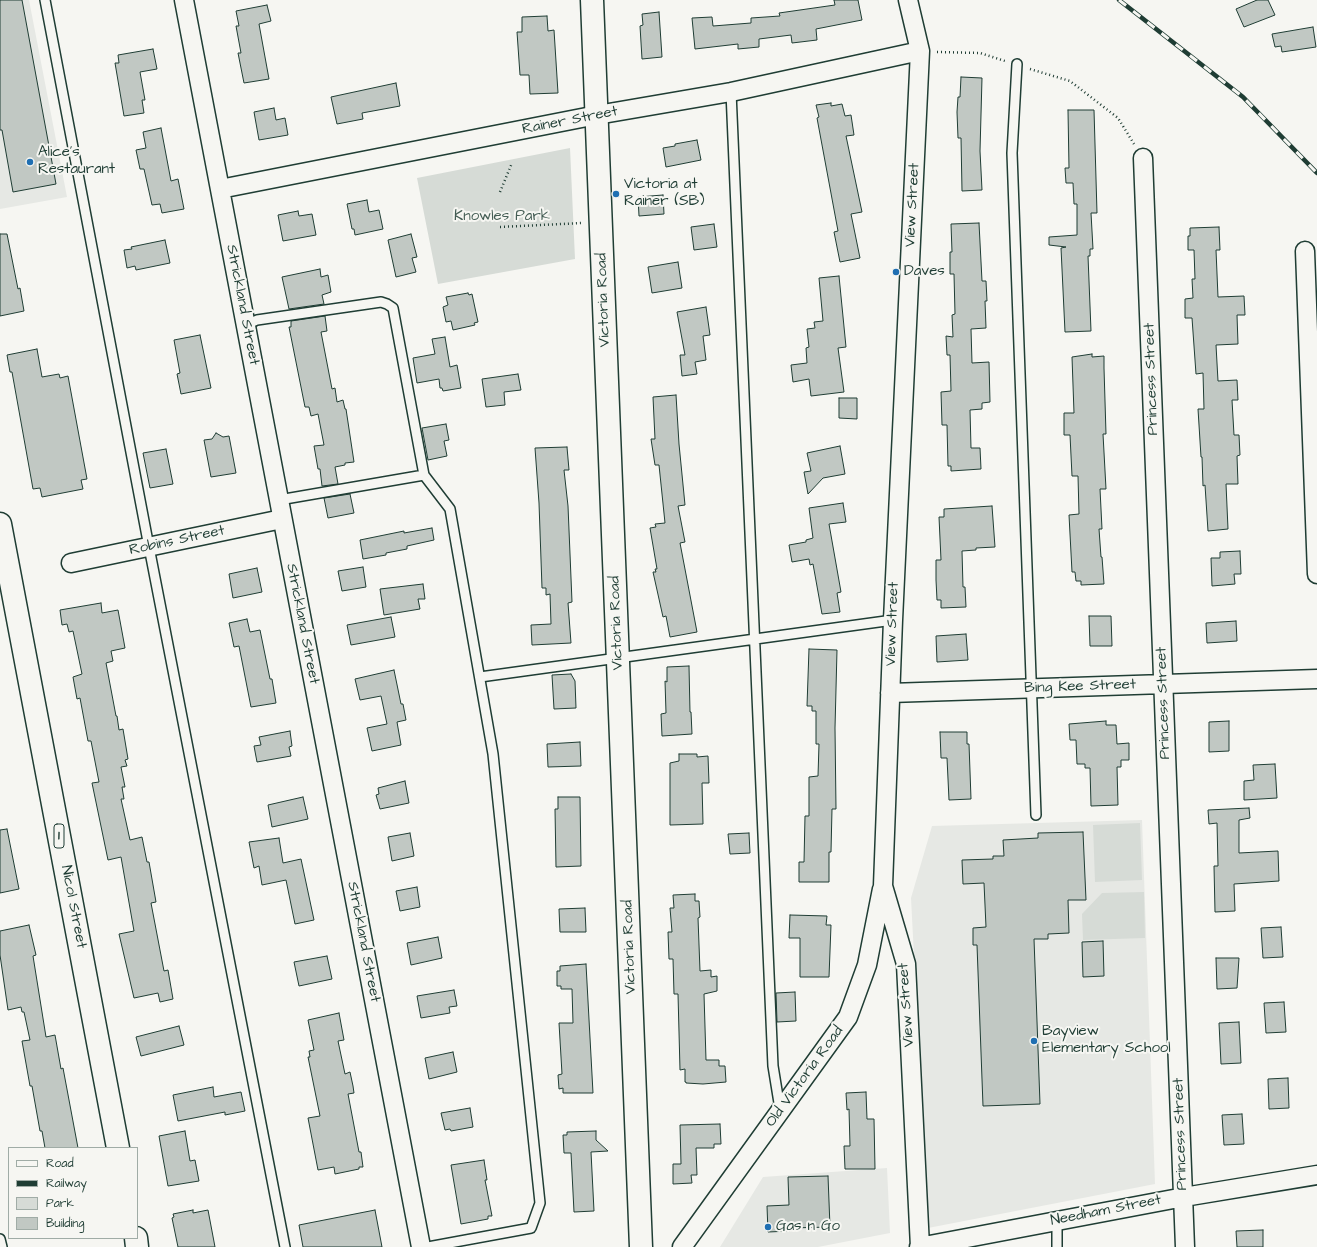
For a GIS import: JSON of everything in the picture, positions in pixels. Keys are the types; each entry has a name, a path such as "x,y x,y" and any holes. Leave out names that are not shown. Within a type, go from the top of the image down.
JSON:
{"main road":[{"name":"Victoria Road","path":"592,0 641,1247"},
{"name":"Nicol Street","path":"0,524 118,1147"}],"street":[{"name":"Strickland Street","path":"184,0 421,1247"},
{"name":"View Street","path":"908,0 920,51 893,620 883,886 906,964 920,1247"},
{"name":"Rainer Street","path":"220,190 596,115 731,92 920,51"},
{"name":"Princess Street","path":"1143,158 1185,1247"},
{"path":"1304,251 1317,574"},
{"name":"Robins Street","path":"71,563 282,519"},
{"name":"Bing Kee Street","path":"890,693 1317,679"},
{"name":"Old Victoria Road","path":"682,1247 848,1017 867,965 883,886"},
{"name":"Needham Street","path":"920,1247 1184,1196 1317,1175"}],"lane":[{"path":"45,0 149,547 285,1247"},
{"path":"1017,64 1012,153 1036,815"},
{"path":"731,92 773,1066 781,1110"},
{"path":"246,325 257,320 381,302 393,308 424,475 450,509 493,754 540,1204 531,1228 428,1247"},
{"path":"279,500 424,475"},
{"path":"480,677 893,620"},
{"path":"1056,1221 1057,1247"},
{"path":"0,1239 2,1247"}],"path":[{"path":"920,51 980,53 1070,81 1118,118 1143,158"},
{"path":"500,192 512,163"},
{"path":"500,226 601,222"}],"shaded area":[{"path":"0,0 29,0 67,197 0,209"},
{"name":"Bayview Elementary School","path":"1142,820 1155,1184 928,1228 911,898 932,826"},
{"path":"887,1168 890,1233 818,1247 720,1247 763,1177"}],"green space":[{"name":"Knowles Park","path":"570,148 575,259 438,284 417,178"},
{"path":"1140,823 1142,880 1095,882 1093,825"},
{"path":"1144,892 1145,938 1083,940 1082,914 1102,893"}],"building":[{"path":"0,0 22,0 56,184 13,192 2,130 0,130"},
{"path":"834,0 858,0 862,20 816,29 817,40 792,43 791,35 759,39 759,47 738,49 738,44 695,49 692,18 712,17 713,26 751,23 751,18 780,16 779,13 835,5"},
{"path":"1257,0 1268,0 1275,15 1244,27 1236,9"},
{"path":"267,5 271,21 259,24 269,79 244,83 238,53 241,53 236,26 239,26 236,11"},
{"path":"659,12 662,57 642,59 640,26 643,25 642,14"},
{"path":"547,16 548,31 554,30 558,93 530,94 529,75 520,75 517,32 522,32 522,17"},
{"path":"1313,27 1316,47 1282,52 1281,46 1275,47 1272,34"},
{"path":"153,49 157,69 140,72 145,100 142,100 144,113 124,116 115,63 119,63 118,55"},
{"path":"961,77 982,78 980,151 982,190 962,191 961,138 958,138 957,112 958,97 960,97"},
{"path":"396,83 400,106 362,113 363,119 337,124 331,97"},
{"path":"831,103 831,106 842,104 845,116 851,115 854,135 846,136 862,212 851,214 860,258 840,262 834,232 838,231 817,118 819,117 816,105"},
{"path":"274,108 276,120 285,118 288,135 259,140 254,112"},
{"path":"1068,110 1094,110 1097,213 1091,213 1093,249 1090,249 1090,256 1088,256 1091,331 1065,332 1061,248 1066,247 1049,245 1049,237 1077,235 1077,204 1074,204 1073,183 1066,183 1065,168 1069,168"},
{"path":"161,128 171,181 178,179 184,209 162,213 160,204 152,205 144,169 140,169 136,150 146,148 143,132"},
{"path":"697,140 701,160 666,167 663,148"},
{"path":"663,195 664,214 639,216 638,197"},
{"path":"367,200 369,212 379,210 383,229 355,235 354,229 352,229 347,204"},
{"path":"298,211 299,216 312,214 316,235 283,241 278,215"},
{"path":"979,223 982,281 986,281 986,328 971,329 972,363 989,362 990,402 982,403 982,409 970,410 971,448 980,448 981,469 951,471 951,466 948,466 947,425 942,425 941,392 951,391 950,355 947,355 946,336 953,337 952,315 955,314 954,274 950,274 950,252 952,252 951,224"},
{"path":"714,224 717,247 694,250 691,227"},
{"path":"1219,227 1220,250 1216,250 1218,297 1244,296 1245,315 1237,315 1238,344 1216,345 1218,381 1237,380 1238,400 1232,400 1234,435 1239,435 1240,455 1237,456 1238,484 1226,484 1228,529 1208,531 1205,485 1203,486 1198,409 1204,409 1203,373 1196,374 1192,318 1185,318 1185,299 1193,298 1192,279 1195,279 1194,250 1188,250 1188,236 1190,236 1190,228"},
{"path":"0,234 7,234 24,311 0,316"},
{"path":"411,234 417,257 412,258 416,272 396,277 388,240"},
{"path":"165,240 170,263 136,270 135,266 127,268 124,250 132,249 131,247"},
{"path":"678,262 682,288 652,293 648,267"},
{"path":"320,269 321,277 328,275 331,292 322,295 324,304 289,309 282,277"},
{"path":"839,276 846,347 838,348 844,392 811,396 809,379 793,382 791,365 807,363 806,348 809,347 807,329 815,328 814,322 823,321 819,278"},
{"path":"468,293 469,295 472,294 478,322 474,323 475,325 453,330 451,321 446,322 443,307 448,305 446,297"},
{"path":"706,307 710,335 703,336 706,360 695,362 697,374 682,376 680,355 685,355 677,312"},
{"path":"325,316 327,331 321,332 332,389 335,388 337,402 343,400 346,409 354,462 345,463 345,465 335,467 338,484 322,486 320,469 318,469 314,446 324,445 318,414 311,416 309,407 305,407 289,327 291,327 291,321"},
{"path":"200,335 211,388 181,394 177,374 180,373 174,340"},
{"path":"445,337 450,367 457,365 461,388 443,391 442,388 440,388 439,379 417,383 413,358 435,354 432,339"},
{"path":"37,349 42,377 59,374 60,378 68,376 87,479 81,480 83,489 42,497 40,488 33,489 12,372 10,372 7,355"},
{"path":"1092,354 1092,357 1104,356 1106,434 1103,434 1106,489 1100,489 1102,529 1099,529 1104,584 1081,585 1081,581 1076,581 1075,572 1072,572 1069,515 1079,514 1078,476 1072,476 1070,435 1064,435 1064,413 1074,413 1072,357"},
{"path":"518,374 521,390 504,392 505,405 486,407 482,379"},
{"path":"676,395 685,505 678,506 685,542 680,543 697,632 670,637 666,616 663,617 653,572 656,572 655,569 657,569 650,528 656,527 655,524 665,523 659,465 655,465 651,439 655,439 653,397"},
{"path":"839,398 857,398 857,419 839,418"},
{"path":"446,424 449,440 444,441 447,456 428,460 422,428"},
{"path":"216,433 223,437 229,436 236,473 211,477 204,440 212,439"},
{"path":"840,446 845,474 823,478 808,494 804,472 811,471 807,453"},
{"path":"567,447 569,470 564,470 568,506 572,602 568,603 571,643 532,645 531,625 551,624 550,594 546,595 546,588 542,588 539,503 535,448"},
{"path":"166,449 173,484 150,488 143,453"},
{"path":"350,494 354,513 328,518 324,498"},
{"path":"843,503 846,522 829,524 841,592 837,593 840,612 822,614 813,564 810,565 809,559 792,562 789,545 806,542 806,540 813,538 809,508"},
{"path":"992,506 995,547 976,548 976,550 962,551 963,587 965,587 966,607 941,608 941,600 937,600 936,580 936,560 941,560 939,517 944,517 944,509"},
{"path":"432,528 434,540 407,546 407,549 386,553 386,555 363,559 360,540 404,531 404,533"},
{"path":"1240,551 1241,574 1234,574 1235,584 1212,586 1211,558 1220,558 1220,552"},
{"path":"363,567 366,587 342,591 338,571"},
{"path":"257,568 262,592 233,598 229,574"},
{"path":"423,584 425,599 418,599 420,609 384,615 380,589"},
{"path":"101,603 102,613 118,610 125,648 111,651 113,661 106,663 119,730 123,729 128,759 125,760 127,766 121,767 125,787 122,787 124,799 121,799 130,840 142,837 147,862 149,862 156,902 151,903 164,971 168,970 173,999 160,1002 158,993 134,998 119,934 134,931 121,857 108,860 92,783 99,782 91,741 88,741 80,698 77,699 73,677 82,674 73,631 69,632 67,624 62,625 60,610"},
{"path":"1089,616 1111,616 1112,646 1090,646"},
{"path":"391,617 395,637 351,645 347,625"},
{"path":"247,619 250,632 260,630 270,679 272,679 276,703 251,707 239,646 234,647 229,623"},
{"path":"1236,621 1237,641 1207,643 1206,623"},
{"path":"966,634 968,660 937,662 936,636"},
{"path":"809,649 837,650 835,728 836,809 832,809 831,852 829,852 829,882 799,882 799,862 804,862 805,816 809,816 809,777 818,776 819,744 816,744 816,711 812,711 812,706 807,706"},
{"path":"689,666 692,734 662,736 661,714 666,713 665,681 667,682 667,667"},
{"path":"394,670 406,720 397,722 401,745 372,751 367,728 387,724 381,696 360,700 355,679"},
{"path":"571,674 575,681 576,708 554,709 552,675"},
{"path":"1106,721 1106,725 1116,725 1117,744 1129,743 1129,760 1121,760 1121,767 1117,767 1118,805 1091,806 1090,768 1085,768 1085,764 1077,764 1076,740 1070,740 1069,724"},
{"path":"1229,721 1229,751 1209,752 1209,722"},
{"path":"290,731 292,746 289,747 291,756 257,762 254,746 261,745 259,737"},
{"path":"940,732 967,732 967,744 969,744 971,799 949,800 947,758 941,758"},
{"path":"580,742 581,766 548,767 547,744"},
{"path":"679,754 697,754 697,757 708,756 709,783 702,783 703,824 670,825 670,763 679,761"},
{"path":"1275,764 1277,798 1244,800 1244,781 1254,780 1253,765"},
{"path":"405,781 409,803 380,809 376,795 379,794 378,788"},
{"path":"303,797 308,819 272,827 268,805"},
{"path":"558,797 580,797 581,866 556,867 555,809 558,809"},
{"path":"1249,808 1250,818 1239,820 1239,853 1278,851 1279,881 1234,884 1235,911 1215,912 1214,866 1218,866 1217,823 1209,824 1208,810"},
{"path":"7,829 19,889 0,893 0,830"},
{"path":"1083,832 1086,900 1068,900 1069,933 1048,934 1048,939 1034,939 1040,1104 983,1106 977,945 973,945 973,928 986,927 984,883 963,884 962,860 993,859 993,856 1004,856 1003,840 1038,838 1038,833"},
{"path":"410,833 414,856 392,861 388,837"},
{"path":"749,833 750,853 730,854 728,834"},
{"path":"279,838 283,863 301,859 314,920 295,924 286,880 262,885 259,866 254,868 249,842"},
{"path":"417,887 420,907 400,911 396,891"},
{"path":"695,894 695,901 699,901 700,917 698,918 700,971 711,970 711,977 717,976 717,991 704,994 706,1060 719,1060 719,1066 725,1066 726,1082 703,1084 686,1083 685,1069 680,1070 678,994 674,994 673,959 669,959 668,932 672,932 670,908 674,908 673,895"},
{"path":"585,908 586,932 560,932 559,909"},
{"path":"790,915 827,916 826,925 831,925 829,977 800,977 800,938 789,938"},
{"path":"29,925 36,955 33,956 46,1037 55,1035 61,1069 63,1068 78,1147 45,1147 42,1131 40,1131 32,1086 30,1086 22,1041 30,1040 24,1012 22,1012 21,1007 8,1010 0,955 0,931"},
{"path":"1281,927 1283,957 1263,958 1261,928"},
{"path":"438,937 442,958 411,965 407,943"},
{"path":"1103,941 1104,976 1083,977 1082,942"},
{"path":"327,956 332,979 299,986 294,962"},
{"path":"1216,958 1239,958 1237,988 1217,989"},
{"path":"586,964 593,1093 563,1093 563,1088 559,1089 558,1075 562,1074 559,1023 573,1023 572,989 561,989 561,986 557,986 557,971 560,971 560,966"},
{"path":"454,990 457,1006 449,1007 450,1013 421,1018 417,996"},
{"path":"795,992 796,1021 777,1022 776,993"},
{"path":"1284,1002 1286,1032 1266,1033 1264,1003"},
{"path":"339,1013 344,1040 338,1041 345,1074 350,1072 353,1086 354,1093 348,1094 363,1167 335,1174 334,1167 318,1170 308,1118 320,1116 308,1057 310,1057 309,1051 314,1050 308,1020"},
{"path":"1239,1022 1241,1063 1221,1064 1219,1023"},
{"path":"179,1026 184,1045 141,1056 136,1037"},
{"path":"453,1052 457,1072 429,1079 425,1058"},
{"path":"1288,1078 1289,1108 1269,1109 1268,1079"},
{"path":"213,1087 214,1097 241,1092 245,1111 225,1115 225,1112 178,1121 173,1095"},
{"path":"866,1092 867,1119 874,1119 875,1169 845,1169 844,1146 850,1146 849,1109 847,1110 846,1093"},
{"path":"470,1108 473,1127 451,1131 450,1129 445,1130 441,1113"},
{"path":"1242,1114 1244,1144 1224,1145 1222,1115"},
{"path":"720,1124 721,1144 714,1144 714,1148 696,1148 697,1175 691,1175 692,1183 673,1184 673,1164 681,1164 680,1125"},
{"path":"185,1131 190,1161 195,1160 199,1181 168,1186 159,1136"},
{"path":"596,1131 596,1140 608,1151 591,1152 594,1211 574,1212 571,1153 564,1153 563,1135 567,1135 567,1132"},
{"path":"484,1160 487,1180 485,1180 492,1216 488,1216 488,1219 461,1224 451,1165"},
{"path":"828,1176 830,1227 790,1228 790,1231 768,1232 767,1206 789,1205 788,1177"},
{"path":"193,1210 193,1213 208,1210 215,1247 178,1247 172,1218 174,1217 173,1214"},
{"path":"375,1210 382,1247 303,1247 299,1225"},
{"path":"1263,1230 1263,1247 1237,1247 1236,1231"}],"railway":[{"path":"1119,0 1243,97 1317,173"}],"place":[{"name":"Alice's Restaurant","path":"30,162"},
{"name":"Victoria at Rainer (SB)","path":"616,194"},
{"name":"Daves","path":"896,272"},
{"name":"Bayview Elementary School","path":"1034,1041"},
{"name":"Gas n Go","path":"768,1227"}]}
